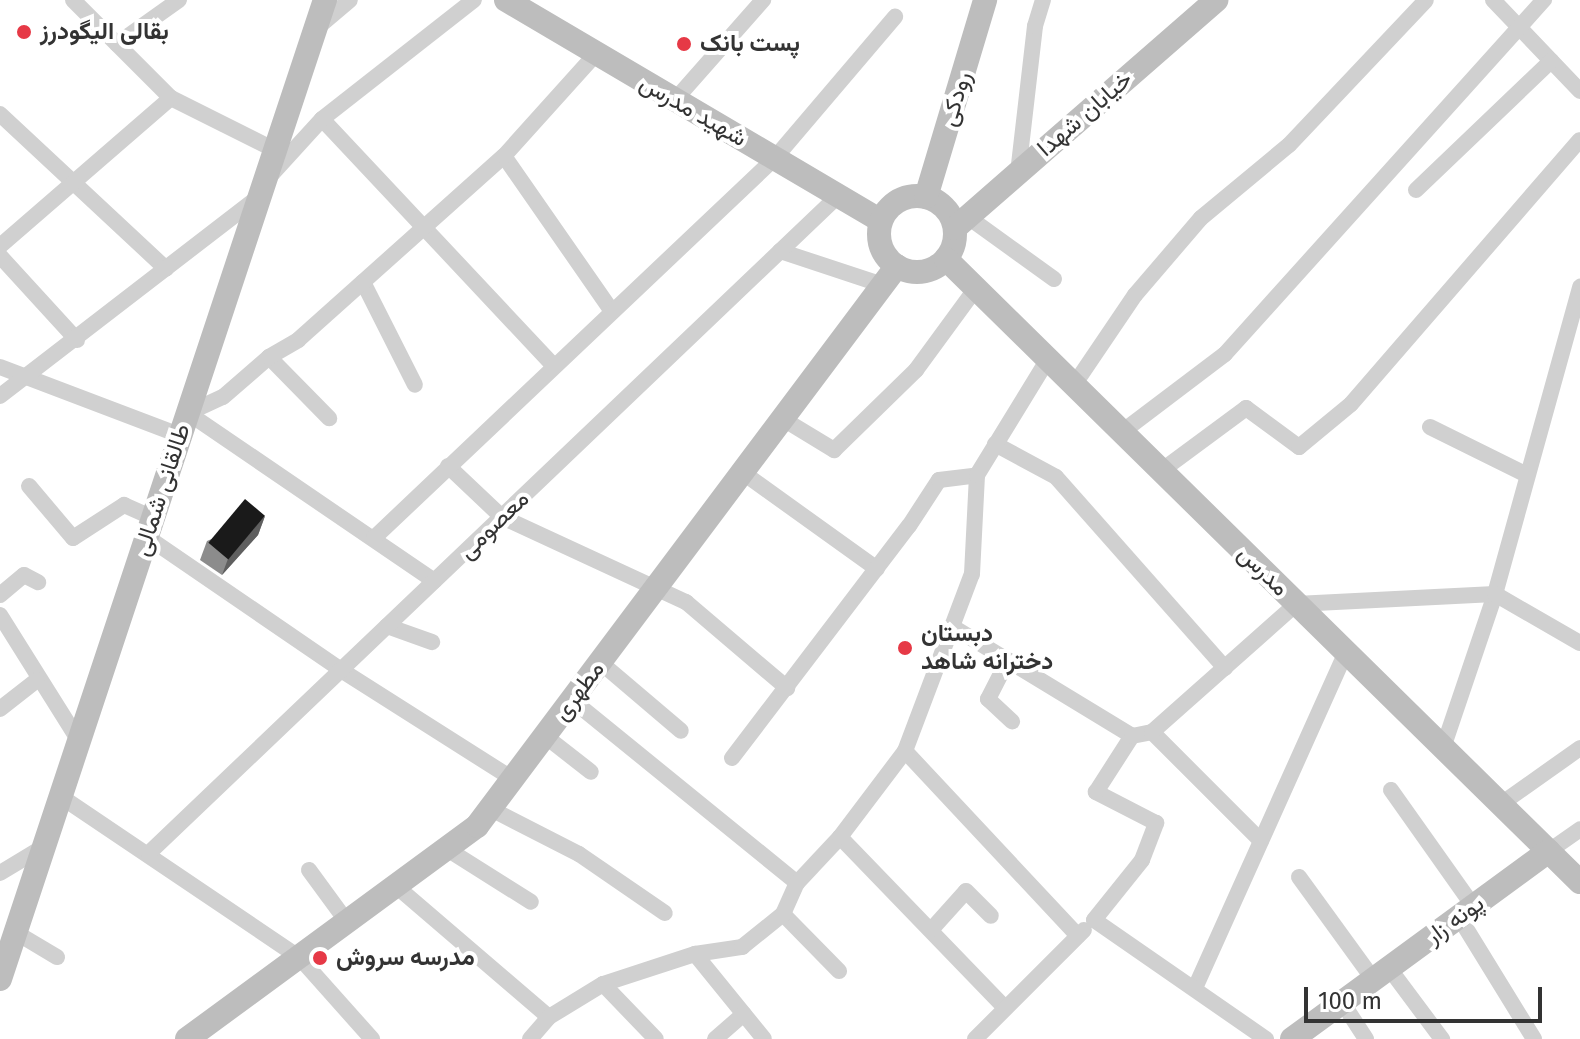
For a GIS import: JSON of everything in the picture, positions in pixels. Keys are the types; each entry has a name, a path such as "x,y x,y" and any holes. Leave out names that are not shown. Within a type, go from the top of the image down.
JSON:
{"street":[{"path":"73,0 171,98 275,150"},
{"path":"117,44 179,0"},
{"name":"طالقانی شمالی","path":"0,979 325,0"},
{"path":"315,29 350,0"},
{"path":"0,396 77,340 263,188 322,119 474,0"},
{"path":"674,101 763,0"},
{"name":"رودکی","path":"926,197 985,0"},
{"path":"1018,173 1035,26 1043,0"},
{"name":"خیابان شهدا","path":"961,223 1216,0"},
{"path":"1074,385 1135,295 1201,218 1289,145 1426,0"},
{"path":"1493,0 1580,91"},
{"path":"1122,432 1225,354 1544,0"},
{"name":"شهید مدرس","path":"523,5 595,55 881,221"},
{"path":"374,538 611,310 774,159 895,17"},
{"path":"184,424 223,397 269,357 298,340 422,230 504,156 595,55"},
{"path":"1416,190 1551,61"},
{"path":"0,246 171,98"},
{"path":"0,114 166,269"},
{"path":"322,119 422,230 553,365"},
{"path":"1161,471 1246,408 1299,447 1351,404 1580,140"},
{"path":"504,156 611,310"},
{"name":"معصومی","path":"149,853 838,196"},
{"path":"890,276 883,251 881,221 895,203 926,197 961,223 1054,279"},
{"path":"780,251 890,276 928,271 946,259 961,223"},
{"path":"0,256 77,340"},
{"name":"مدرس","path":"946,259 1580,882"},
{"name":"مطهری","path":"187,1039 477,826 890,276"},
{"path":"363,282 415,385"},
{"path":"1443,748 1495,594 1525,474 1580,287"},
{"path":"783,419 834,450 916,370 976,288"},
{"path":"269,357 329,418"},
{"path":"530,1039 549,1017 603,984 695,954 742,947 783,914 797,883 840,837 905,751 972,574 977,475 1048,359"},
{"path":"0,367 184,424 374,538 434,581"},
{"path":"1430,427 1525,474"},
{"path":"995,444 1056,477 1225,668"},
{"path":"448,466 502,517 654,591 686,602 787,688"},
{"path":"742,472 877,569"},
{"path":"732,758 877,569 939,480 977,475"},
{"path":"29,486 73,538 124,505 150,528 341,670 513,779"},
{"path":"0,595 24,575 38,582"},
{"path":"953,627 1132,736 1152,732 1296,604 1495,594 1580,643"},
{"path":"0,615 37,680 79,741"},
{"path":"387,626 432,642"},
{"path":"1195,988 1346,652"},
{"path":"1008,660 988,699 1012,721"},
{"path":"600,662 681,731"},
{"path":"0,709 37,680"},
{"path":"572,700 797,883"},
{"path":"1152,732 1261,841"},
{"path":"545,736 591,772"},
{"path":"975,1039 1003,1006 1094,920 1142,860 1156,823 1096,792 1132,736"},
{"path":"1501,804 1580,748"},
{"path":"905,751 1078,936"},
{"path":"1391,790 1466,912 1534,1039"},
{"path":"60,796 149,853 299,957 372,1039"},
{"path":"491,809 579,854 665,913"},
{"name":"پونه زار","path":"1292,1039 1580,829"},
{"path":"840,837 1003,1006"},
{"path":"0,873 45,846"},
{"path":"447,849 531,902"},
{"path":"309,870 347,922"},
{"path":"1299,877 1381,974 1442,1039"},
{"path":"396,886 549,1017"},
{"path":"931,930 966,891 991,916"},
{"path":"783,914 839,971"},
{"path":"1094,920 1266,1039"},
{"path":"15,932 57,957"},
{"path":"695,954 764,1039"},
{"path":"603,984 656,1039"},
{"path":"1342,1002 1366,1039"},
{"path":"715,1039 744,1014"}],"building":[{"path":"245,499 265,516 228,559 208,543"}],"place":[{"name":"بقالی الیگودرز","path":"24,32"},
{"name":"پست بانک","path":"684,44"},
{"name":"دبستان دخترانه شاهد","path":"905,648"},
{"name":"مدرسه سروش","path":"320,958"}]}
